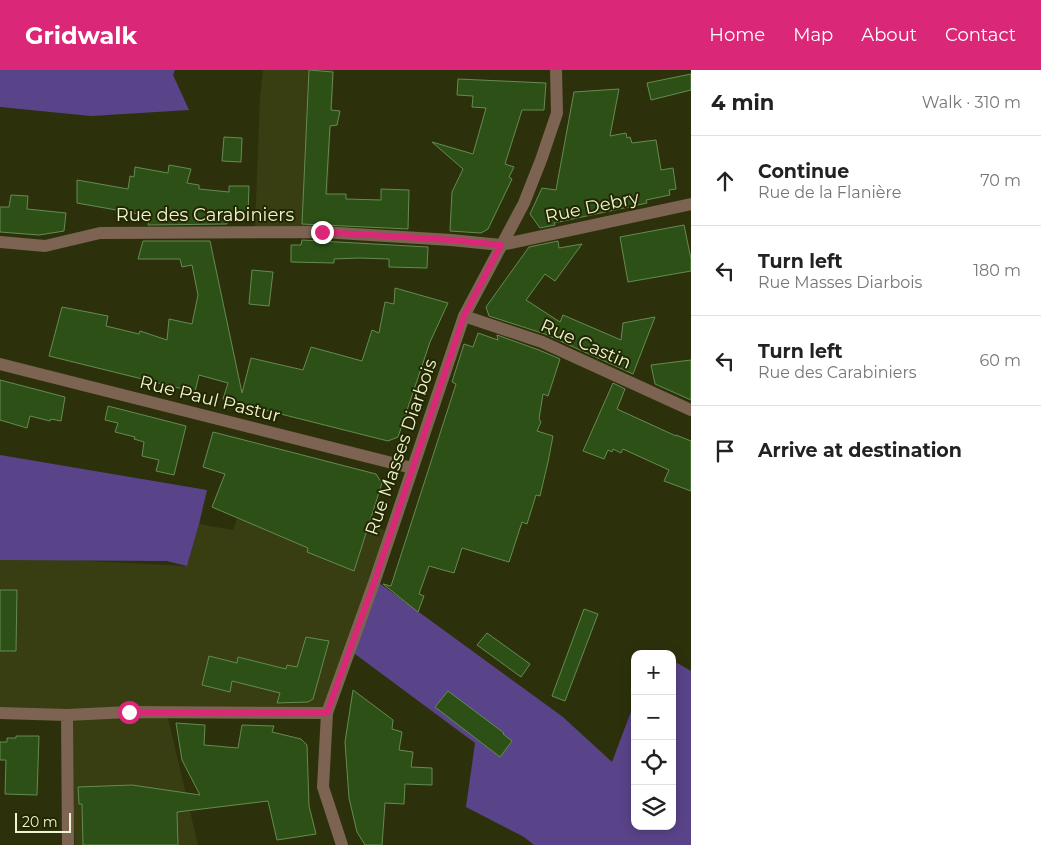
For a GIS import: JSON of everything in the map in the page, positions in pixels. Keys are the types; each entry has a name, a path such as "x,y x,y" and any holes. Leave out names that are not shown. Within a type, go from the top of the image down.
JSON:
{"street":[{"name":"Rue Masses Diarbois","path":"342,845 323,787 327,713 375,580 464,316 524,203 541,160 557,112 556,70"},
{"name":"Rue Debry","path":"501,245 691,204"},
{"name":"Rue des Carabiniers","path":"0,242 44,246 100,233 322,232 501,245"},
{"name":"Rue Castin","path":"464,316 542,342 691,410"},
{"name":"Rue Paul Pastur","path":"0,364 412,468"},
{"path":"0,714 67,715 129,712 327,713"},
{"path":"67,715 68,845"}],"shaded area":[{"path":"0,70 175,70 173,75 189,110 91,116 0,107"},
{"path":"263,70 334,70 326,229 255,227 260,97"},
{"path":"0,455 207,490 187,566 167,561 0,560"},
{"path":"248,489 391,532 327,713 0,711 0,560 67,560 187,566 199,524 233,530"},
{"path":"375,580 563,717 612,762 631,712 631,830 676,830 676,662 691,671 691,845 534,845 524,837 466,807 475,743 351,651"},
{"path":"67,715 168,718 198,845 75,845"}],"building":[{"path":"309,70 333,72 331,110 340,111 337,125 330,126 326,194 346,194 346,199 381,200 381,189 409,190 408,229 302,224"},
{"path":"691,74 691,90 651,100 647,83"},
{"path":"458,79 546,83 544,110 522,110 505,164 514,167 509,177 512,179 488,229 481,233 450,231 452,192 463,169 432,142 473,154 486,108 472,107 473,96 457,95"},
{"path":"619,89 610,136 626,133 627,138 630,137 632,143 656,140 661,170 673,168 676,189 669,190 670,195 646,200 647,203 554,223 555,225 540,228 530,214 542,188 556,190 574,92"},
{"path":"224,137 242,138 241,162 222,161"},
{"path":"169,165 191,169 187,183 199,185 199,189 229,192 229,186 249,186 248,214 226,214 227,224 148,225 150,216 77,203 77,180 128,189 130,176 134,177 135,167 168,173"},
{"path":"11,195 28,196 27,209 66,213 64,231 39,235 0,232 0,207 9,207"},
{"path":"684,225 691,259 691,271 628,282 620,237"},
{"path":"302,240 428,247 427,268 389,267 389,259 334,259 334,263 291,262 291,245 301,245"},
{"path":"143,241 210,241 242,393 251,358 303,370 311,347 362,361 372,330 379,333 385,302 394,304 395,288 448,303 430,342 398,437 388,441 225,400 223,399 228,383 199,375 195,392 49,356 62,307 108,316 106,326 139,334 140,331 167,340 169,319 192,324 198,295 192,265 182,267 180,259 138,259"},
{"path":"558,241 559,248 582,244 555,281 545,274 526,300 560,322 563,315 621,340 623,323 655,317 633,374 545,334 489,316 486,307 529,247"},
{"path":"252,270 273,272 269,306 249,304"},
{"path":"478,333 498,340 497,335 560,359 548,396 543,394 539,419 541,422 537,431 553,436 548,462 540,496 536,495 527,524 522,522 509,562 462,548 454,573 429,566 419,594 424,596 418,612 383,584 391,586 456,384 452,382 464,344 473,347"},
{"path":"691,360 691,400 655,384 651,365"},
{"path":"0,380 65,397 61,421 51,419 50,421 30,416 27,428 0,420"},
{"path":"613,383 625,389 617,409 691,441 691,491 664,481 669,470 623,449 621,453 613,449 612,452 608,450 604,459 583,451"},
{"path":"108,406 186,426 174,475 156,471 159,460 142,456 144,442 134,439 135,437 115,432 118,423 105,420"},
{"path":"213,432 376,474 382,483 354,571 307,552 308,548 212,507 225,474 203,467"},
{"path":"0,590 17,590 16,651 0,651"},
{"path":"584,609 598,614 565,701 552,696"},
{"path":"487,633 530,664 521,677 477,645"},
{"path":"306,637 329,641 313,699 308,702 277,703 280,693 232,681 230,692 202,685 209,656 237,663 238,657 286,669 287,665 297,667"},
{"path":"353,690 393,720 392,729 402,732 399,750 413,752 411,767 432,768 432,785 405,784 404,804 385,803 382,845 365,845 357,832 349,798 345,742"},
{"path":"448,691 512,741 500,757 435,707"},
{"path":"176,723 205,725 204,745 238,748 242,725 274,726 272,732 301,739 307,745 309,806 316,834 277,840 268,801 177,812 178,845 83,845 82,804 79,804 78,787 132,785 200,795 182,760"},
{"path":"16,736 39,736 37,795 5,794 6,760 0,760 0,742 7,742 7,738 16,738"}],"route":[{"path":"129,712 327,713 351,651 464,316 501,245 322,232"}]}
